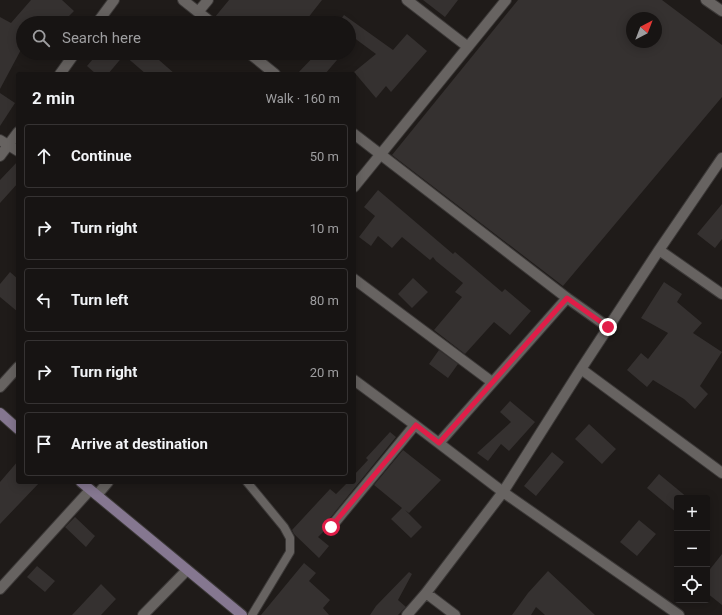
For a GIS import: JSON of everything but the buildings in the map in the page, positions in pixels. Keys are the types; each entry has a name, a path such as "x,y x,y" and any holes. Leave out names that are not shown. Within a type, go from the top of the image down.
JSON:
{"street":[{"path":"103,16 114,0"},
{"path":"183,0 203,16"},
{"path":"198,12 208,0"},
{"path":"407,0 468,47"},
{"path":"356,185 506,0"},
{"path":"706,0 722,11"},
{"path":"62,72 71,60"},
{"path":"258,60 273,72"},
{"path":"0,156 4,142 16,133"},
{"path":"356,135 567,298 608,327"},
{"path":"4,142 16,150"},
{"path":"407,615 426,593 503,492 608,327 722,158"},
{"path":"659,250 722,294"},
{"path":"356,280 492,382"},
{"path":"439,443 567,298"},
{"path":"0,387 16,369"},
{"path":"581,370 722,473"},
{"path":"356,381 416,425 503,492 679,615"},
{"path":"0,413 16,427"},
{"path":"331,527 416,425"},
{"path":"83,484 242,615"},
{"path":"0,589 93,492 105,484"},
{"path":"143,615 186,570"},
{"path":"426,593 455,615"}],"lane":[{"path":"249,484 284,526 290,538 290,552 252,615"}],"route":[{"path":"331,527 416,425 439,443 567,298 608,327"}]}
